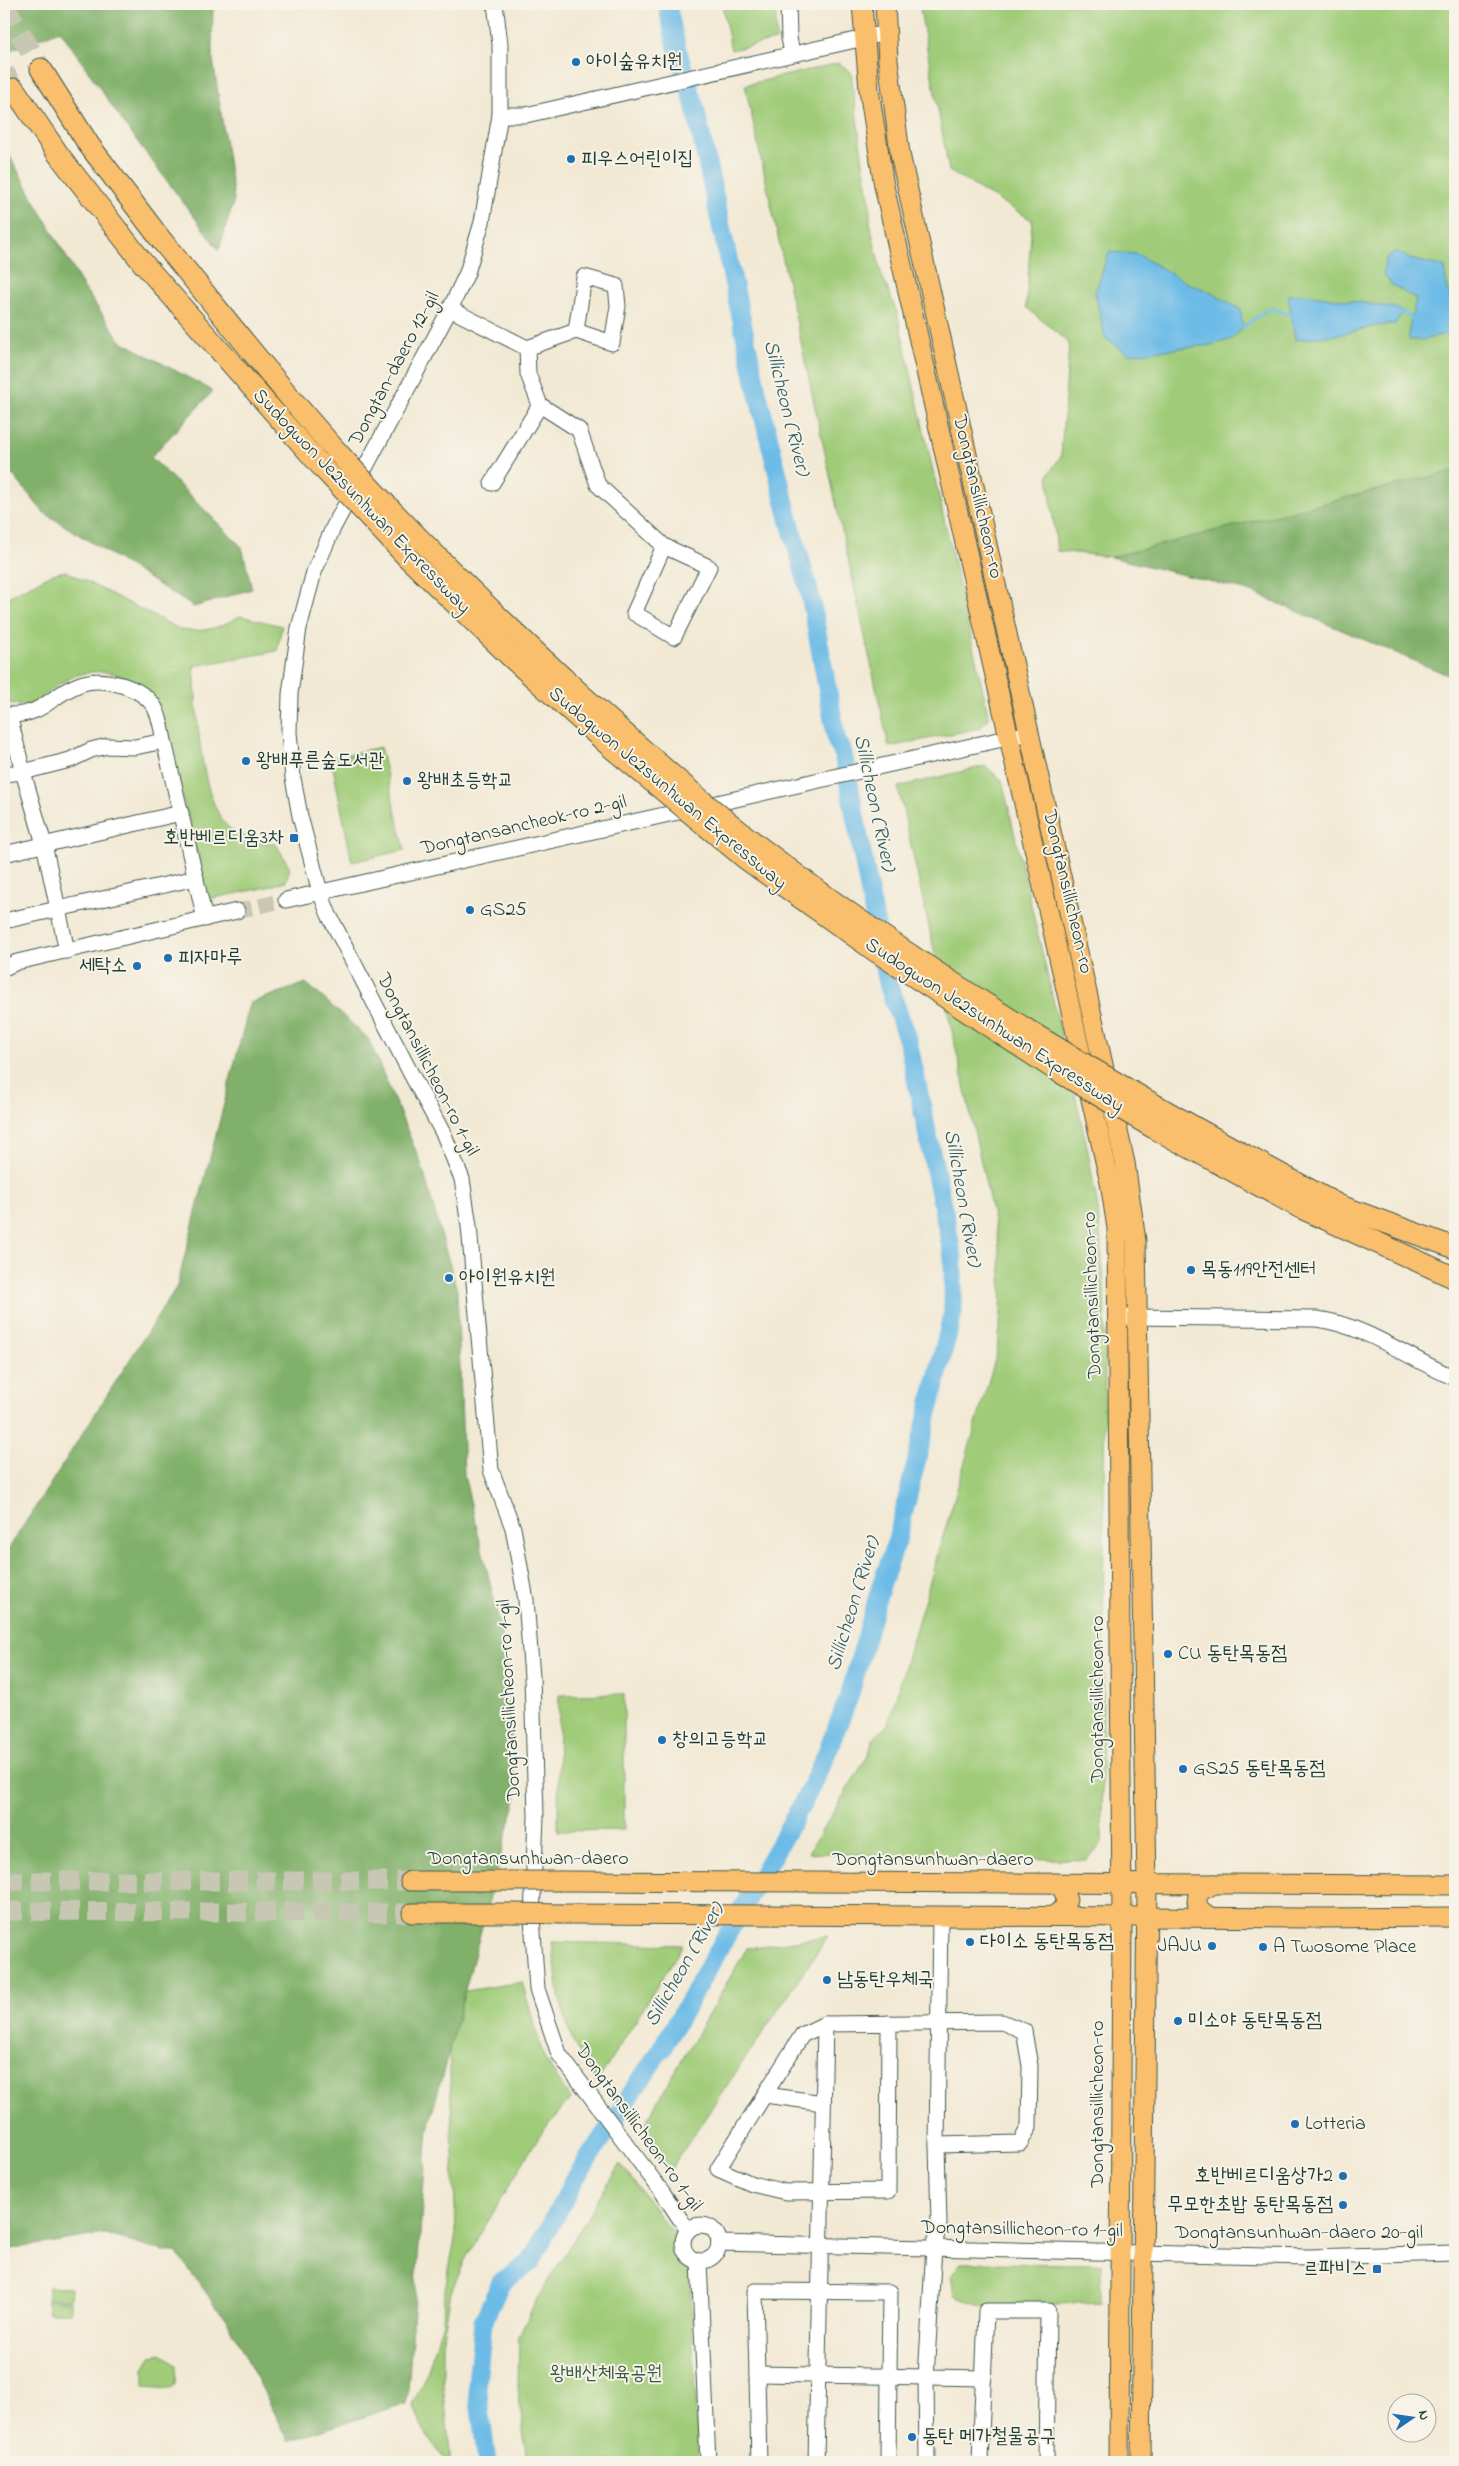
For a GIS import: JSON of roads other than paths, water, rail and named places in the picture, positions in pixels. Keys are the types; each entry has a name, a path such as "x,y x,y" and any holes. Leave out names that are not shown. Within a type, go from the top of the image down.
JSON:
{"highway":[{"name":"Sudogwon Je2sunhwan Expressway","path":"41,69 89,145 162,241 337,453 423,544 550,666 620,730 728,822 874,930 1058,1049 1304,1198 1338,1205 1455,1248"},
{"name":"Sudogwon Je2sunhwan Expressway","path":"14,89 58,154 142,263 322,467 409,559 513,659 613,749 746,859 874,950 1053,1068 1154,1128 1304,1198 1455,1278"}],"main road":[{"name":"Dongtansillicheon-ro","path":"862,4 868,90 884,186 1110,1183 1117,1228 1122,1917 1119,2462"},
{"name":"Dongtansillicheon-ro","path":"885,4 894,117 900,154 1125,1162 1137,1250 1147,1884 1141,2462"},
{"path":"996,680 1007,684 1016,672"},
{"path":"1021,793 1028,783 1041,787"},
{"path":"1117,1247 1121,1256 1127,1260 1134,1256 1137,1250"},
{"path":"1118,1381 1131,1370 1136,1374 1140,1384"},
{"path":"1121,1803 1133,1814 1140,1811 1145,1803"},
{"name":"Dongtansunhwan-daero","path":"410,1881 1455,1885"},
{"path":"1053,1916 1063,1908 1067,1900 1063,1890 1056,1883"},
{"path":"1210,1917 1198,1909 1196,1900 1199,1892 1214,1884"},
{"path":"412,1913 1122,1917 1455,1916"},
{"path":"1122,1989 1125,1981 1132,1976 1140,1978 1145,1990"}],"street":[{"name":"Dongtan-daero 12-gil","path":"320,892 300,816 293,778 289,732 290,694 299,628 314,572 332,528 467,274 482,222 500,115 500,44 495,4"},
{"path":"788,4 789,38 792,53"},
{"path":"500,115 526,114 886,33"},
{"path":"450,309 527,348 576,331"},
{"path":"527,348 528,374 540,405 579,430 598,485 664,546 709,567 674,637 634,613 664,546"},
{"path":"492,484 540,405"},
{"path":"68,950 44,844 6,714 23,715 36,712 79,684 96,681 122,686 142,694 154,707 164,741 205,918"},
{"path":"1009,738 1029,733"},
{"name":"Dongtansancheok-ro 2-gil","path":"286,900 1009,738"},
{"path":"4,774 23,772 70,760 91,750 107,746 135,746 164,741"},
{"path":"4,854 181,813"},
{"path":"4,921 196,878"},
{"name":"Dongtansillicheon-ro 1-gil","path":"320,892 344,947 444,1135 462,1179 469,1226 491,1470 513,1528 526,1600 532,1677 536,1816 532,1918 537,1988 559,2054 581,2087 688,2231"},
{"path":"4,968 68,950 237,911"},
{"path":"1118,1317 1317,1319 1338,1322 1366,1333 1455,1378"},
{"path":"927,2462 926,2377 934,2248 939,2224 937,2145 940,1915"},
{"path":"888,2023 888,2191 786,2192 752,2184 718,2169 802,2035 825,2024 888,2023 1002,2022 1024,2031 1030,2066 1028,2127 1020,2143 937,2145"},
{"path":"816,2462 825,2024"},
{"path":"764,2095 823,2103"},
{"name":"Dongtansillicheon-ro 1-gil","path":"699,2261 689,2256 684,2247 688,2231 697,2225 708,2226 716,2233 719,2243 821,2247 1143,2253"},
{"path":"708,2462 699,2261 711,2258 718,2249 719,2243"},
{"name":"Dongtansunhwan-daero 20-gil","path":"1143,2253 1309,2257 1455,2252"},
{"path":"759,2462 755,2291 890,2292 888,2462"},
{"path":"980,2462 986,2311 1048,2311 1046,2462"},
{"path":"757,2374 984,2378"}],"water":[{"path":"1396,251 1410,259 1445,267 1446,284 1454,306 1445,334 1422,340 1409,340 1410,324 1416,299 1392,285 1383,274 1386,258"},
{"path":"1109,252 1137,254 1189,284 1206,290 1240,309 1243,327 1232,339 1211,345 1129,354 1105,338 1095,293"},
{"path":"1306,294 1396,308 1403,312 1395,324 1376,326 1343,334 1295,340 1288,295"}],"waterway":[{"name":"Sillicheon (River)","path":"487,2462 477,2384 483,2322 501,2282 530,2263 576,2177 663,2046 804,1801 825,1757 849,1697 879,1592 897,1540 953,1312 953,1258 908,1041 886,978 843,753 837,742 810,594 758,395 694,103 677,49 667,4"},
{"path":"1243,327 1270,308 1290,315"},
{"path":"1403,312 1412,319"},
{"path":"1445,334 1455,336"}],"tunnel":[{"path":"4,5 41,69"},
{"path":"4,72 14,89"},
{"path":"237,911 286,900"},
{"path":"4,1881 410,1881"},
{"path":"4,1911 412,1913"}],"place":[{"name":"아이숲유치원","path":"576,62"},
{"name":"피우스어린이집","path":"571,159"},
{"name":"왕배푸른숲도서관","path":"246,761"},
{"name":"왕배초등학교","path":"407,781"},
{"name":"호반베르디움3차","path":"294,838"},
{"name":"GS25","path":"470,910"},
{"name":"피자마루","path":"168,958"},
{"name":"세탁소","path":"137,966"},
{"name":"목동119안전센터","path":"1191,1270"},
{"name":"아이원유치원","path":"449,1278"},
{"name":"CU 동탄목동점","path":"1168,1654"},
{"name":"창의고등학교","path":"662,1740"},
{"name":"GS25 동탄목동점","path":"1183,1769"},
{"name":"다이소 동탄목동점","path":"970,1942"},
{"name":"JAJU","path":"1212,1946"},
{"name":"A Twosome Place","path":"1263,1947"},
{"name":"남동탄우체국","path":"827,1980"},
{"name":"미소야 동탄목동점","path":"1178,2021"},
{"name":"Lotteria","path":"1295,2124"},
{"name":"호반베르디움상가2","path":"1343,2176"},
{"name":"무모한초밥 동탄목동점","path":"1343,2205"},
{"name":"르파비스","path":"1377,2269"},
{"name":"동탄 메가철물공구","path":"912,2437"}],"park label":[{"name":"왕배산체육공원","path":"606,2374"}]}
